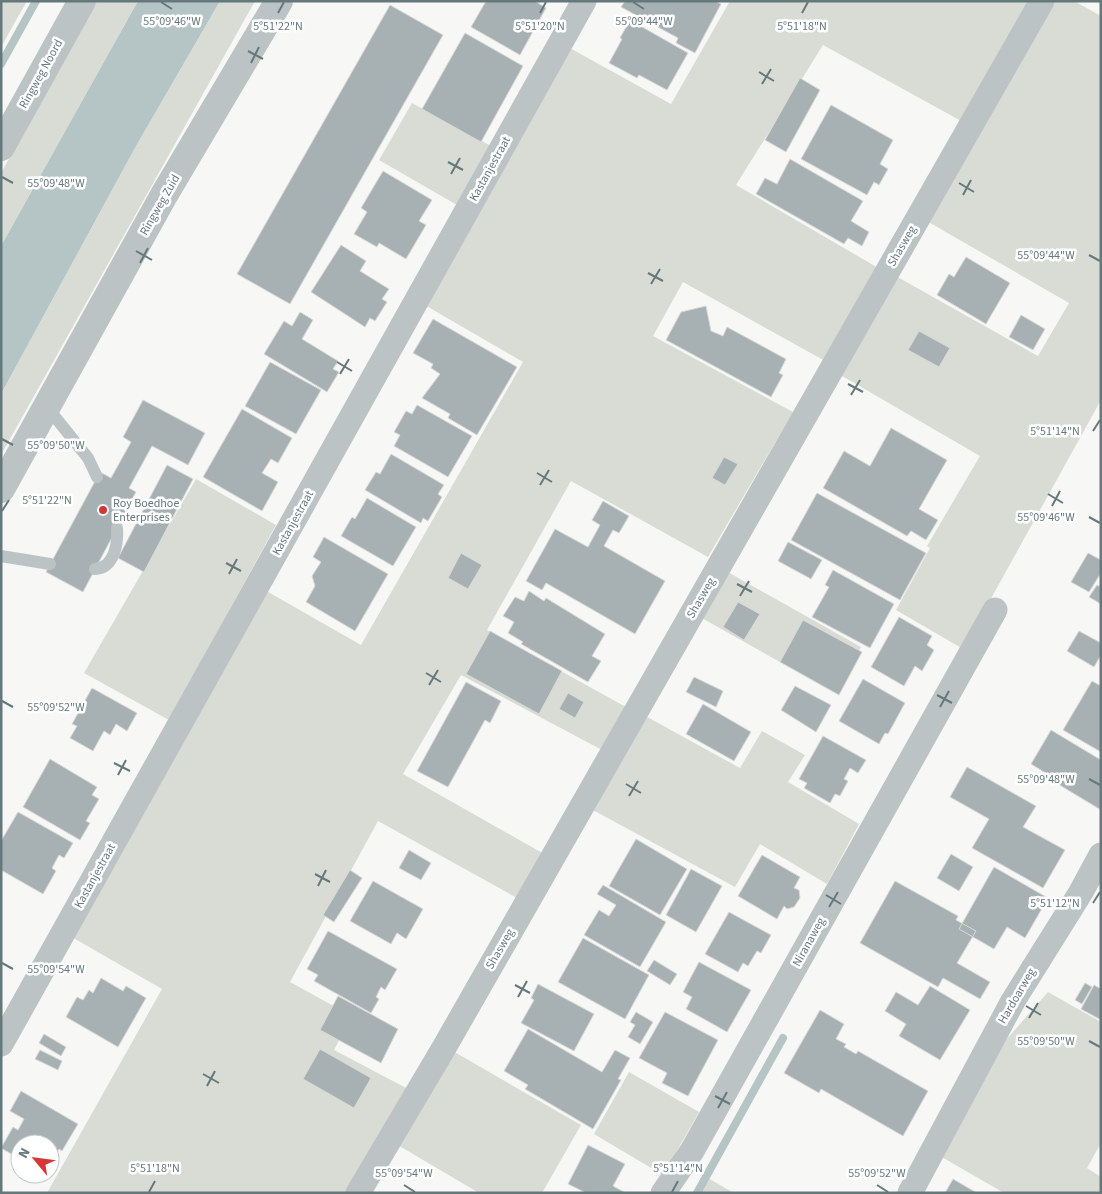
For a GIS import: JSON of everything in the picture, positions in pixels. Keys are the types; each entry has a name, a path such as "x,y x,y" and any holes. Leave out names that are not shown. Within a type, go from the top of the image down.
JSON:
{"street":[{"name":"Ringweg Noord","path":"1,147 82,1"},
{"name":"Ringweg Zuid","path":"1,489 164,195 278,1"},
{"name":"Kastanjestraat","path":"1,1044 584,1"},
{"name":"Shasweg","path":"358,1193 445,1046 1042,1"},
{"name":"Niranaweg","path":"663,1193 692,1150 995,610"},
{"name":"Hardoarweg","path":"910,1193 1013,1001 1081,892 1101,855"}],"lane":[{"path":"47,407 88,458 97,477"},
{"path":"95,569 104,566 112,558 117,547 117,528"},
{"path":"1,556 50,564"}],"shaded area":[{"path":"1,1 27,1 1,47"},
{"path":"97,1 138,1 1,246 1,173"},
{"path":"138,1 220,1 136,146 1,394 1,246"},
{"path":"220,1 255,1 1,455 1,394 136,146"},
{"path":"730,1 1031,1 963,122 823,45 736,185 880,269 827,362 683,282 653,336 793,412 708,557 571,481 487,630 626,707 602,750 461,675 403,774 544,854 517,898 378,821 290,982 352,1016 334,1050 410,1090 349,1193 47,1193 52,1184 60,1184 60,1170 162,989 70,936 263,589 361,645 523,362 423,304 568,47 671,104"},
{"path":"1054,1 1074,1 1101,16 1101,400 963,649 896,610 930,548 927,546 980,456 837,373 894,275 1038,356 1069,303 925,220"},
{"path":"412,103 491,146 457,205 379,160"},
{"path":"196,479 276,525 169,720 84,673"},
{"path":"726,571 861,647 835,693 700,617"},
{"path":"640,713 740,768 762,731 805,755 788,782 859,824 827,884 760,844 735,887 591,809"},
{"path":"1048,992 1101,1022 1101,1143 1087,1168 1101,1177 1101,1193 1004,1193 940,1156 991,1057"},
{"path":"451,1050 581,1125 542,1193 479,1193 396,1144"},
{"path":"629,1072 699,1112 663,1175 594,1134"},
{"path":"706,1177 734,1193 697,1193"}],"building":[{"path":"486,1 535,1 546,8 520,55 471,27"},
{"path":"625,1 715,1 721,4 695,53 676,43 678,38 621,7"},
{"path":"390,5 443,35 290,304 237,274"},
{"path":"630,20 688,53 667,90 639,75 637,78 609,63"},
{"path":"465,33 523,66 481,142 422,109"},
{"path":"800,78 820,90 786,152 765,140"},
{"path":"831,105 893,140 880,164 888,169 879,185 874,182 867,195 801,159"},
{"path":"790,159 863,201 851,221 869,232 862,246 848,238 844,244 756,194 765,178 777,184"},
{"path":"383,171 432,200 419,221 426,225 406,259 379,243 377,247 354,234 367,212 361,208"},
{"path":"341,245 366,261 360,271 389,289 382,299 387,302 375,321 370,318 365,327 311,292"},
{"path":"966,257 1010,283 986,324 937,295 949,274 954,277"},
{"path":"706,306 711,331 723,336 727,327 786,359 779,373 783,375 771,397 666,340 681,312"},
{"path":"300,312 313,320 302,339 338,361 333,369 339,372 327,392 264,354 284,321 292,326"},
{"path":"1021,315 1045,329 1033,350 1009,337"},
{"path":"433,319 517,367 477,435 448,418 450,414 422,398 440,374 431,368 433,364 413,353"},
{"path":"919,331 950,348 939,367 908,350"},
{"path":"270,362 321,390 296,434 245,406"},
{"name":"Roy Boedhoe Enterprises","path":"143,400 205,433 188,465 152,446 129,488 136,492 83,592 46,572 100,472 111,478 131,442 123,437"},
{"path":"417,405 472,436 448,477 394,446 400,435 394,432 406,411 412,414"},
{"path":"242,409 292,438 278,463 271,459 262,473 278,482 262,511 203,477"},
{"path":"891,428 947,460 919,509 938,520 926,540 911,531 907,536 823,488 844,451 870,466"},
{"path":"391,454 444,485 438,494 442,497 428,521 423,518 421,523 365,490 376,472 380,474"},
{"path":"724,457 738,464 725,485 712,478"},
{"path":"167,465 193,479 144,572 118,558"},
{"path":"817,493 926,553 900,600 791,540"},
{"path":"367,498 416,527 393,566 341,536 352,517 355,519"},
{"path":"603,501 629,516 619,533 613,530 604,546 665,581 635,634 546,583 542,590 526,581 555,529 588,547 600,525 592,520"},
{"path":"324,537 388,574 355,631 306,602 315,586 312,576 321,562 313,557"},
{"path":"788,542 822,560 811,579 778,561"},
{"path":"461,553 482,565 468,589 448,578"},
{"path":"1088,553 1101,560 1101,573 1089,592 1071,582"},
{"path":"833,570 894,604 870,648 812,617 829,587 825,585"},
{"path":"1097,585 1101,587 1101,604 1089,597"},
{"path":"529,591 544,601 546,598 605,634 592,656 601,661 588,682 521,644 523,642 508,633 514,622 503,616 515,597 524,601"},
{"path":"738,602 760,614 744,640 723,627"},
{"path":"899,617 932,636 927,645 934,650 922,671 915,666 904,686 871,667"},
{"path":"803,620 862,652 839,695 780,662"},
{"path":"490,631 562,671 539,714 466,674"},
{"path":"1079,631 1101,643 1101,655 1094,667 1067,651"},
{"path":"694,677 723,691 716,707 686,692"},
{"path":"863,679 905,703 888,734 885,733 879,744 839,721"},
{"path":"1092,681 1101,686 1101,752 1063,730"},
{"path":"466,682 501,701 490,723 485,720 448,787 417,771"},
{"path":"795,686 831,705 816,732 781,710"},
{"path":"92,688 137,713 127,731 116,724 110,735 104,731 93,751 70,738 77,726 72,724"},
{"path":"568,693 584,702 575,718 559,709"},
{"path":"703,704 751,732 734,761 686,734"},
{"path":"1051,730 1101,760 1101,810 1048,778 1049,775 1031,764"},
{"path":"823,736 866,760 858,773 850,768 844,779 848,781 840,796 835,794 830,803 804,788 807,783 799,779"},
{"path":"50,759 97,787 92,795 99,799 86,821 90,823 80,840 23,807"},
{"path":"967,767 1036,806 1023,827 1065,850 1043,888 972,848 989,819 950,797"},
{"path":"18,812 73,843 64,858 59,855 52,868 56,871 43,894 1,870 1,841"},
{"path":"636,839 687,869 660,915 609,886"},
{"path":"409,850 431,863 421,880 399,868"},
{"path":"951,854 973,867 959,891 937,878"},
{"path":"762,855 800,877 794,888 799,890 800,898 794,907 787,909 784,906 777,919 738,896"},
{"path":"994,867 1048,898 1025,938 1007,927 994,949 959,929"},
{"path":"691,869 722,886 696,932 666,915"},
{"path":"350,870 362,878 334,922 323,915"},
{"path":"373,881 423,909 406,939 397,933 391,944 350,921"},
{"path":"895,881 958,916 956,920 976,931 957,963 990,982 980,999 943,978 938,987 860,943"},
{"path":"603,885 666,922 640,967 584,935 599,910 609,916 616,905 597,894"},
{"path":"729,912 771,935 761,953 757,951 748,966 743,963 738,972 705,954"},
{"path":"328,931 397,969 385,990 381,987 376,997 379,999 371,1013 314,981 318,975 307,969"},
{"path":"583,938 649,975 625,1019 558,982"},
{"path":"654,960 677,974 670,985 647,971"},
{"path":"699,962 751,990 727,1032 686,1009 692,997 683,992"},
{"path":"101,978 123,991 126,986 146,998 118,1047 66,1017 77,997 83,1000 89,990 93,993"},
{"path":"1085,983 1092,987 1082,1004 1075,1000"},
{"path":"538,984 594,1014 574,1051 521,1023 534,1000 531,998"},
{"path":"1094,985 1101,989 1101,1020 1081,1009"},
{"path":"930,986 970,1010 940,1060 899,1036 906,1024 885,1011 896,992 918,1005"},
{"path":"338,996 398,1029 381,1063 320,1030"},
{"path":"820,1010 844,1024 836,1039 846,1044 844,1047 856,1054 858,1051 928,1091 903,1136 821,1089 819,1093 784,1073"},
{"path":"636,1012 653,1022 640,1044 628,1037 635,1025 630,1022"},
{"path":"665,1012 718,1040 688,1096 662,1083 667,1073 639,1058"},
{"path":"528,1029 602,1072 615,1050 630,1058 618,1079 621,1080 593,1129 525,1089 528,1085 504,1071"},
{"path":"44,1034 66,1047 61,1056 39,1043"},
{"path":"320,1049 371,1078 354,1108 303,1079"},
{"path":"40,1050 62,1061 58,1070 35,1059"},
{"path":"21,1091 78,1124 62,1151 60,1150 60,1134 10,1134 10,1153 1,1148 13,1127 18,1130 24,1119 10,1111"},
{"path":"588,1145 625,1164 613,1186 626,1193 586,1193 568,1184"},
{"path":"953,1179 977,1193 945,1193"}],"waterway":[{"path":"1,64 36,1"},
{"path":"697,1193 783,1038"}],"place":[{"name":"Roy Boedhoe Enterprises","path":"103,510"}]}
